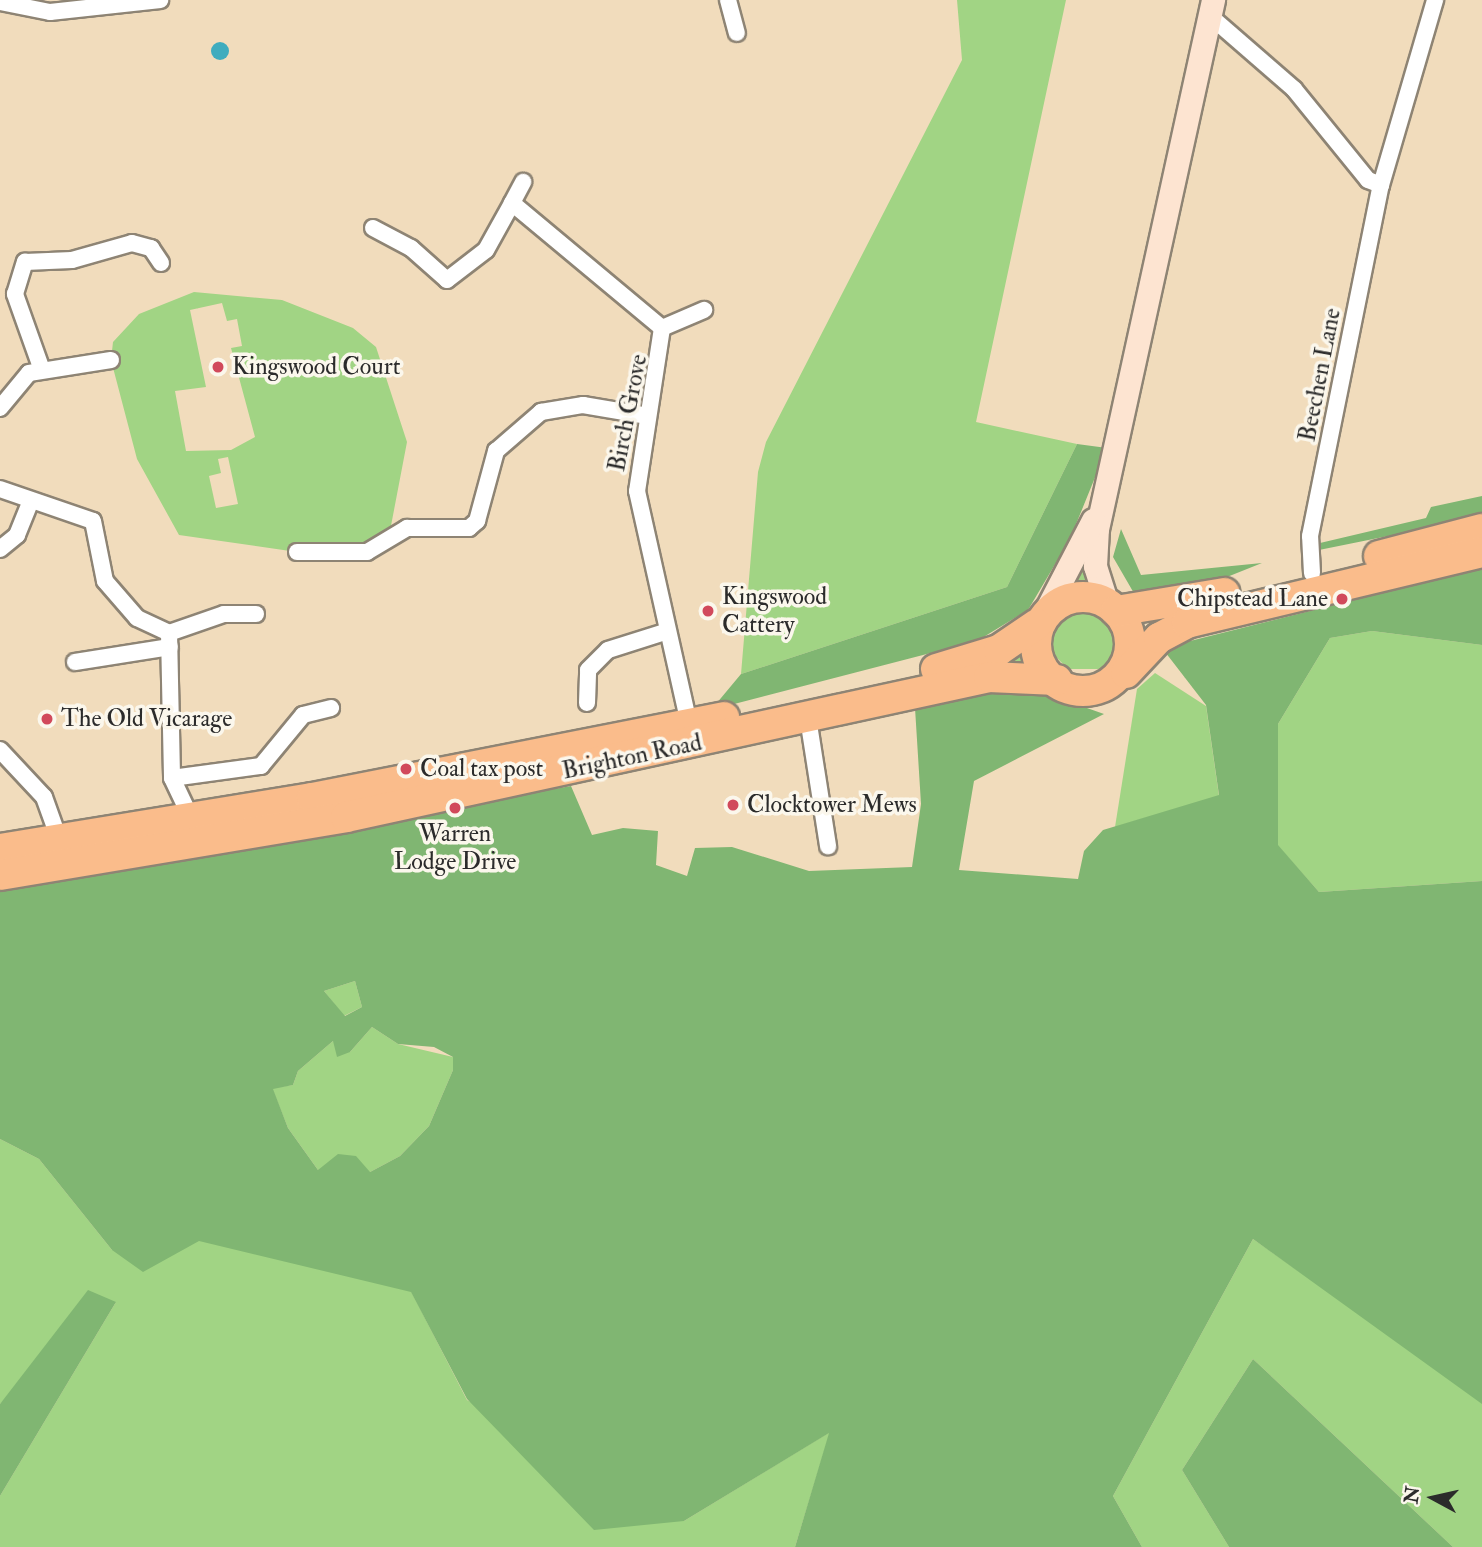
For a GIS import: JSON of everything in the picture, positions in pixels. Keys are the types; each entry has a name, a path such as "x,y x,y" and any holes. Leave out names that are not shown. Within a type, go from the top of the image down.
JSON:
{"highway":[{"path":"1482,529 1166,607 1112,609 1071,603 1040,619 1035,655 1056,680 1097,686 1126,673 1159,638 1187,623 1482,552"},
{"path":"1112,609 1132,639 1126,673"},
{"name":"Brighton Road","path":"0,849 191,818 689,724 976,659 1040,619"},
{"name":"Brighton Road","path":"0,875 346,817 989,677 1056,680"}],"street":[{"path":"0,2 50,12 160,0"},
{"path":"728,0 737,33"},
{"name":"Beechen Lane","path":"1312,573 1310,536 1381,185 1435,0"},
{"path":"1212,8 1294,89 1368,180 1381,185"},
{"path":"1112,609 1095,566 1103,500 1212,8"},
{"path":"373,228 411,248 447,280 486,250 523,182"},
{"name":"Birch Grove","path":"512,203 662,328 665,340 648,416 637,491 665,632 689,724"},
{"path":"42,370 7,297 20,266 30,260 72,260 132,243 151,248 161,263"},
{"path":"662,328 704,310"},
{"path":"0,408 20,379 42,370 111,360"},
{"path":"297,552 367,552 407,528 469,528 477,521 496,451 541,412 583,405 648,416"},
{"path":"0,489 99,526 105,581 137,618 169,640"},
{"path":"1040,619 1103,500"},
{"path":"0,549 17,535 31,502"},
{"path":"75,662 169,640 224,614 256,614"},
{"path":"587,703 588,670 608,650 665,632"},
{"path":"169,640 172,778 191,818"},
{"path":"172,778 261,766 303,715 331,708"},
{"path":"808,718 828,846"},
{"path":"0,750 44,797 60,839"}],"green space":[{"path":"957,0 1066,0 976,422 1077,444 1007,587 741,674 758,472 766,442 962,60"},
{"path":"194,292 282,300 353,328 376,347 407,442 390,531 382,544 297,552 179,535 137,459 111,360 113,342 139,314","holes":["222,303 227,321 237,319 242,346 231,348 255,437 231,450 186,451 175,391 206,387 190,310","228,457 238,504 216,508 209,476 221,473 218,459"]},
{"path":"1077,444 1107,448 1070,539 1028,610 977,641 711,710 741,674 1007,587"},
{"path":"1482,496 1482,517 1319,550 1320,543 1426,518 1431,507"},
{"path":"1121,529 1141,575 1262,563 1222,579 1135,595 1113,557"},
{"path":"1083,545 1093,589 1062,590"},
{"path":"1482,568 1482,645 1372,631 1330,638 1278,724 1278,845 1319,892 1482,881 1482,1404 1253,1239 1113,1496 1142,1547 795,1547 829,1433 684,1521 594,1530 467,1399 411,1292 199,1241 143,1272 112,1250 39,1159 0,1139 0,887 571,786 592,835 623,828 658,831 656,865 687,876 695,848 732,847 809,871 912,867 921,804 915,708 1016,683 1104,714 974,781 959,870 1078,879 1084,851 1103,830 1219,795 1206,705 1162,648","holes":["355,981 362,1007 345,1016 324,991","372,1027 398,1044 434,1047 453,1057 453,1070 429,1126 400,1156 370,1172 356,1156 338,1154 318,1170 288,1128 273,1089 293,1085 298,1071 333,1041 337,1057 350,1052"]},
{"path":"1086,609 1119,624 1125,633 1125,652 1109,669 1068,669 1047,648 1051,618"},
{"path":"1372,631 1482,645 1482,881 1319,892 1278,846 1278,724 1330,638"},
{"path":"1027,642 1034,663 995,666"},
{"path":"1155,673 1206,706 1219,796 1115,827 1137,689"},
{"path":"355,981 362,1007 344,1016 324,991"},
{"path":"372,1027 398,1044 453,1057 453,1070 429,1126 400,1156 370,1172 318,1170 288,1128 272,1088 293,1085 298,1071 333,1041 350,1052"},
{"path":"0,1139 39,1159 112,1250 199,1240 411,1291 467,1400 684,1521 830,1432 795,1547 0,1547 0,1496 116,1302 0,1404"},
{"path":"1253,1239 1482,1400 1482,1547 1453,1547 1253,1359 1182,1470 1229,1547 1142,1547 1113,1496"},
{"path":"88,1290 116,1302 0,1496 0,1404"},
{"path":"1253,1359 1453,1547 1229,1547 1182,1470"}],"water":[{"path":"220,42 226,45 229,51 226,57 220,60 214,57 211,51 214,45"}],"place":[{"name":"Kingswood Court","path":"218,367"},
{"name":"Chipstead Lane","path":"1342,599"},
{"name":"Kingswood Cattery","path":"708,611"},
{"name":"The Old Vicarage","path":"47,719"},
{"name":"Coal tax post","path":"406,769"},
{"name":"Clocktower Mews","path":"733,805"},
{"name":"Warren Lodge Drive","path":"455,808"}]}
